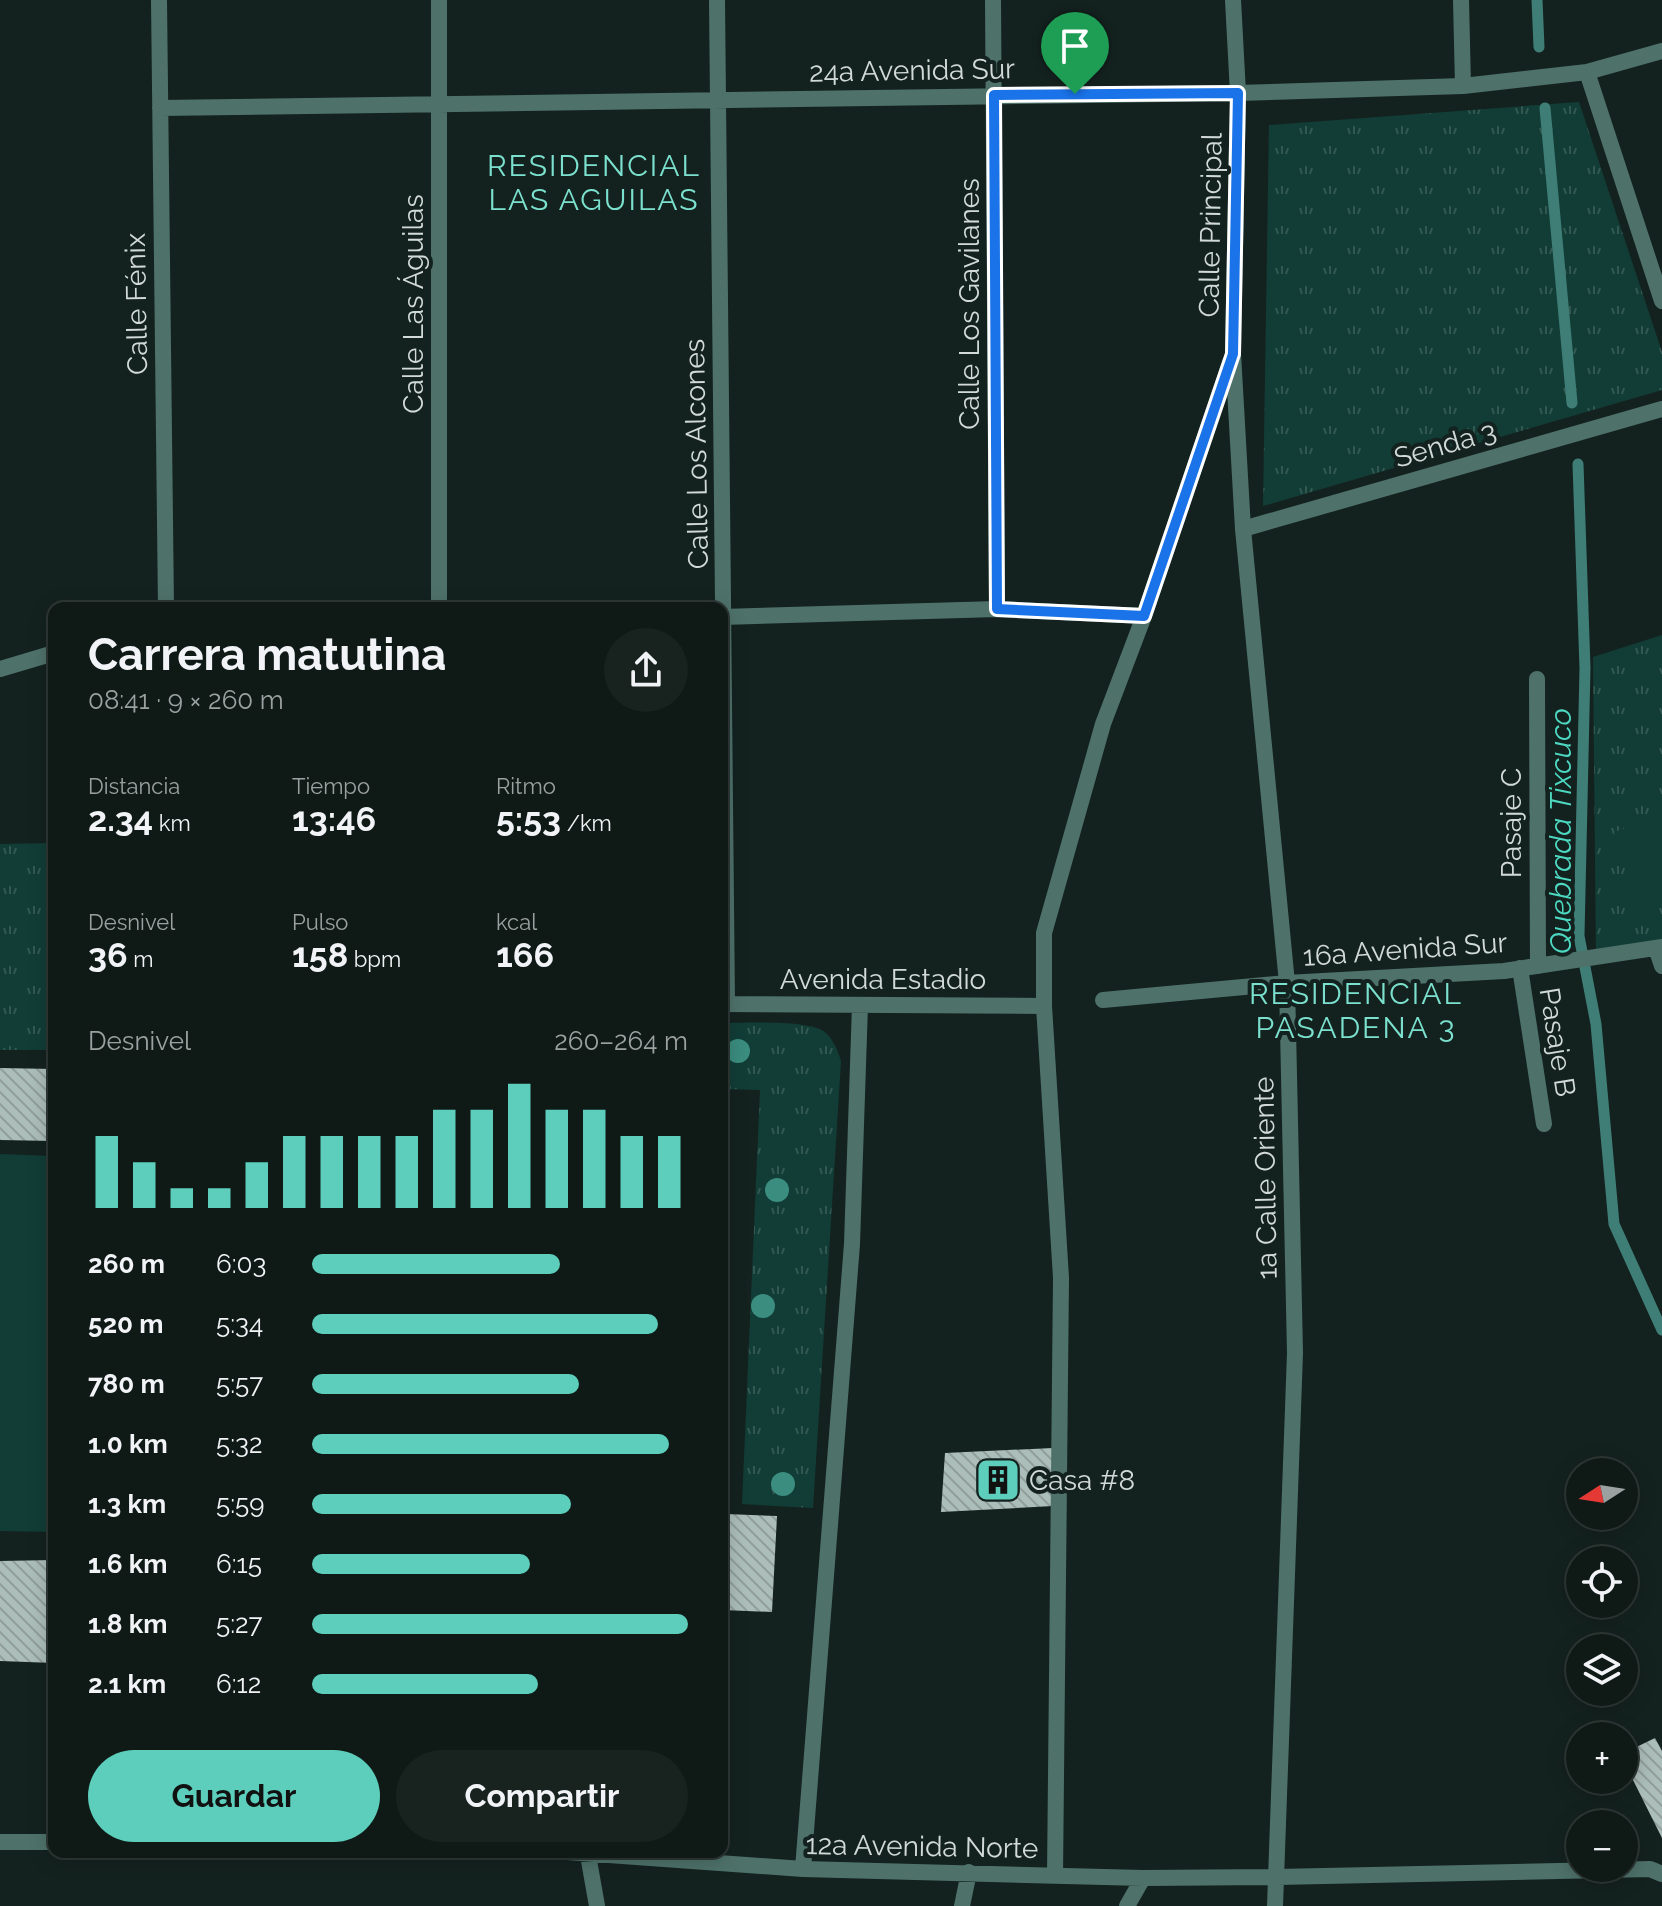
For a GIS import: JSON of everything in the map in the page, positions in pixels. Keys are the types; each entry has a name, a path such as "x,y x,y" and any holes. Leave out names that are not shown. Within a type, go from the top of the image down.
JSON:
{"street":[{"name":"Calle Fénix","path":"159,0 166,602"},
{"name":"Calle Las Águilas","path":"439,0 439,602"},
{"name":"Calle Los Alcones","path":"717,0 722,602"},
{"name":"Calle Los Gavilanes","path":"993,0 997,609"},
{"name":"Calle Principal","path":"1233,0 1238,93 1233,354"},
{"path":"1461,0 1463,86"},
{"name":"24a Avenida Sur","path":"160,108 1238,93 1463,86 1587,72 1662,51"},
{"path":"1587,72 1662,301"},
{"path":"1055,1876 1061,1278 1044,1006 1044,933 1103,724 1144,616 1233,354"},
{"name":"1a Calle Oriente","path":"1233,354 1243,529 1287,983 1295,1353 1275,1906"},
{"name":"Senda 3","path":"1243,529 1662,409"},
{"path":"728,617 997,609 1144,616"},
{"path":"0,669 48,655"},
{"name":"Pasaje C","path":"1537,679 1546,964"},
{"path":"1659,948 1662,966"},
{"name":"16a Avenida Sur","path":"1103,1000 1287,983 1520,968 1659,948"},
{"name":"Pasaje B","path":"1520,968 1544,1124"},
{"name":"Avenida Estadio","path":"728,1004 1044,1006"},
{"path":"803,1869 852,1244 860,1005"},
{"path":"0,1842 48,1842"},
{"path":"589,1858 597,1906"},
{"name":"12a Avenida Norte","path":"634,1858 803,1869 1143,1878 1650,1869 1662,1874"},
{"path":"962,1906 969,1872"},
{"path":"1127,1906 1143,1878"}],"green space":[{"path":"1579,102 1662,352 1662,390 1263,506 1269,125"},
{"path":"1662,635 1662,947 1596,957 1593,657"},
{"path":"1662,816 1662,906 1641,913 1614,832"},
{"path":"48,843 48,1050 0,1050 0,844"},
{"path":"728,1023 807,1026 826,1033 831,1039 841,1061 813,1508 742,1504 760,1090 728,1089"},
{"path":"0,1154 48,1156 48,1532 0,1531"}],"building":[{"path":"0,1068 48,1069 48,1141 0,1140"},
{"name":"Casa #8","path":"1053,1448 1053,1506 941,1512 945,1453"},
{"path":"728,1514 777,1516 772,1612 728,1610"},
{"path":"48,1560 48,1663 0,1661 0,1561"},
{"path":"1655,1738 1662,1751 1662,1838 1638,1790 1638,1746"}],"waterway":[{"name":"Quebrada Tixcuco","path":"1537,0 1539,47"},
{"name":"Quebrada Tixcuco","path":"1545,108 1572,403"},
{"name":"Quebrada Tixcuco","path":"1578,464 1585,668 1579,936 1596,1024 1614,1224 1662,1330"}],"place":[{"name":"Casa #8","path":"998,1480"}],"district":[{"name":"RESIDENCIAL LAS AGUILAS","path":"594,183"},
{"name":"RESIDENCIAL PASADENA 3","path":"1356,1011"}],"route":[{"path":"1238,93 1233,354 1144,616 997,609 994,95 1075,94 1238,93"}]}
